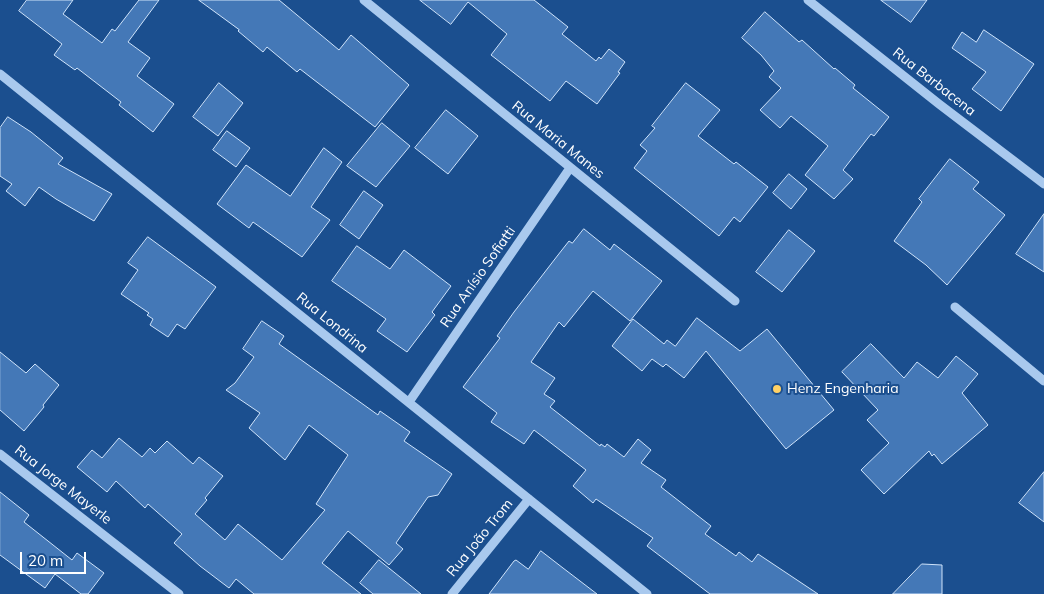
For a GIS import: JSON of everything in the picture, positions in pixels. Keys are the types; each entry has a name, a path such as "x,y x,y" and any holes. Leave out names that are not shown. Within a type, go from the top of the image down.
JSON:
{"street":[{"name":"Rua Maria Manes","path":"364,0 735,301"},
{"name":"Rua Barbacena","path":"808,0 1044,184"},
{"name":"Rua Londrina","path":"0,74 647,594"},
{"name":"Rua Anísio Sofiatti","path":"409,402 570,168"},
{"path":"955,307 1044,381"},
{"name":"Rua Jorge Mayerle","path":"0,454 179,594"},
{"name":"Rua João Trom","path":"452,594 529,499"}],"building":[{"path":"27,0 73,0 63,14 102,43 112,29 115,31 139,0 159,0 128,42 150,58 137,76 174,104 153,132 119,105 121,102 77,68 75,70 54,55 62,44 19,11"},
{"path":"199,0 279,0 339,50 351,35 409,85 375,127 300,69 297,72 267,47 263,52 239,30"},
{"path":"420,0 534,0 568,27 562,34 596,61 599,57 601,59 609,49 625,62 618,72 620,73 597,104 566,81 550,101 491,55 507,34 468,2 451,24"},
{"path":"881,0 927,0 911,22"},
{"path":"765,12 799,42 802,40 855,85 853,88 889,117 874,136 871,134 843,170 853,179 834,199 805,175 828,146 791,116 780,128 760,110 781,88 769,77 774,71 761,55 742,38"},
{"path":"984,30 1034,64 1001,111 972,89 986,72 952,48 962,32 976,42"},
{"path":"219,83 243,103 218,136 193,117"},
{"path":"686,83 720,110 698,136 768,187 740,222 734,217 719,236 634,168 647,151 640,145 655,128 652,126"},
{"path":"446,110 478,136 448,174 415,148"},
{"path":"8,117 31,132 63,158 58,164 112,194 94,221 39,187 25,206 6,191 12,184 0,176 0,128"},
{"path":"382,123 410,146 376,187 347,166"},
{"path":"227,131 250,148 236,167 213,150"},
{"path":"324,148 342,162 311,207 330,220 302,257 253,222 249,228 217,204 246,165 290,196"},
{"path":"950,159 979,182 973,189 1005,215 947,285 926,265 894,241 922,202 919,199"},
{"path":"789,174 807,189 791,209 773,193"},
{"path":"364,191 383,205 359,239 340,225"},
{"path":"1044,214 1044,272 1016,254"},
{"path":"584,229 610,250 614,244 662,281 630,321 593,291 564,327 559,322 531,362 555,378 544,394 555,401 550,407 600,446 601,444 605,447 607,444 624,457 638,439 651,450 641,463 666,480 661,487 711,526 705,534 736,556 739,552 752,562 758,554 818,594 710,594 647,546 653,538 596,499 593,503 573,486 586,470 534,430 524,444 491,422 497,413 463,387 500,338 497,336 514,312 569,241 572,243"},
{"path":"789,230 815,251 782,292 756,272"},
{"path":"148,237 216,287 185,329 177,324 168,337 150,325 153,319 147,315 149,313 121,294 138,270 128,263"},
{"path":"357,246 390,269 404,250 451,286 432,312 435,315 407,352 377,331 386,319 332,281"},
{"name":"Henz Engenharia","path":"697,318 740,351 767,329 834,410 786,449 706,351 684,378 666,364 663,367 652,359 642,371 612,346 633,319 664,344 667,340 675,346"},
{"path":"262,321 284,336 279,344 378,415 380,411 410,432 404,441 452,474 438,495 428,497 396,543 403,549 389,565 348,531 322,563 361,594 254,594 236,579 229,588 174,543 182,534 148,504 145,508 116,481 107,492 77,467 92,450 102,458 119,438 142,457 150,448 155,453 167,441 193,464 199,457 223,476 195,514 225,540 238,524 282,560 325,510 316,504 348,455 309,425 285,460 249,428 260,413 226,390 235,383 254,357 243,349"},
{"path":"871,344 904,378 917,362 938,378 956,356 978,374 962,393 988,425 942,464 929,451 884,494 861,470 889,443 867,420 878,410 842,372"},
{"path":"0,352 26,373 35,364 59,385 24,431 0,410"},
{"path":"1044,472 1044,522 1019,503"},
{"path":"0,492 29,515 24,522 72,560 77,553 104,573 88,594 81,594 55,574 45,588 0,555"},
{"path":"541,551 597,594 489,594 514,561 516,560 528,569"},
{"path":"379,560 421,594 373,594 360,583"},
{"path":"922,564 942,565 942,594 893,594"}],"place":[{"name":"Henz Engenharia","path":"777,389"}]}
